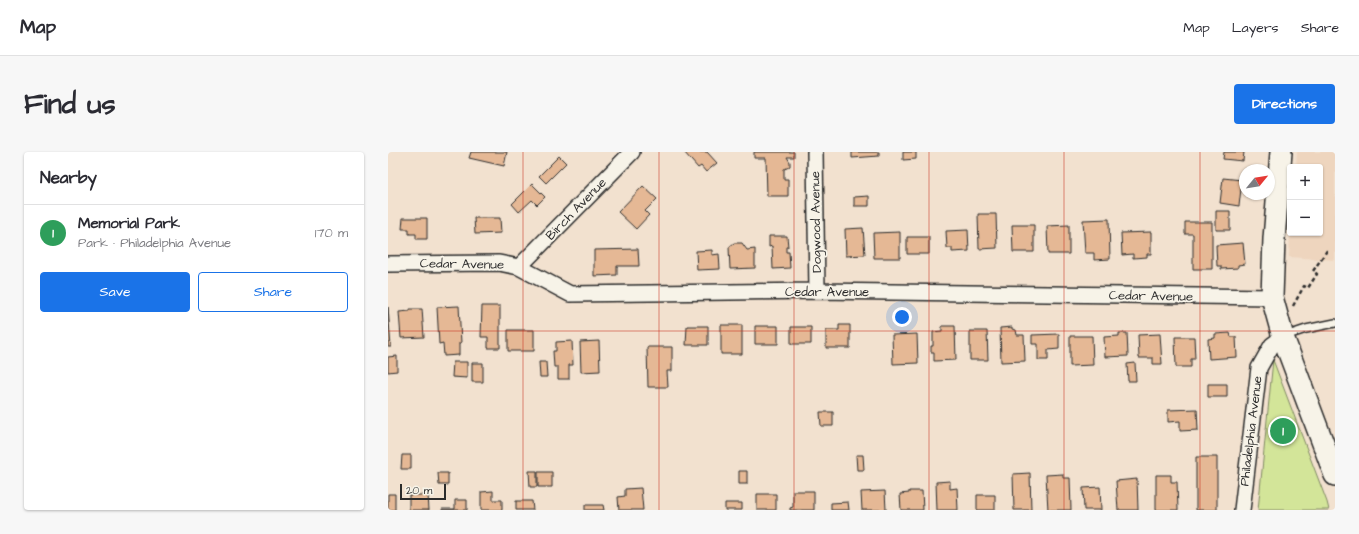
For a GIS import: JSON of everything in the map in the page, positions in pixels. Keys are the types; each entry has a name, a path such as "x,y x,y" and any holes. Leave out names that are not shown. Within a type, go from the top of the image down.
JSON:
{"main road":[{"path":"1281,152 1274,239 1272,297 1283,337 1335,474"}],"street":[{"name":"Birch Avenue","path":"519,267 632,152"},
{"name":"Dogwood Avenue","path":"815,152 817,291"},
{"name":"Cedar Avenue","path":"388,264 499,263 519,267 570,294 817,291 1272,297"},
{"name":"Philadelphia Avenue","path":"1242,510 1259,368 1272,345 1283,337"}],"lane":[{"path":"1283,337 1335,323"}],"path":[{"path":"1297,299 1304,286 1308,288 1317,274 1313,271 1328,249"}],"shaded area":[{"path":"1297,152 1335,152 1335,260 1289,257 1290,236 1323,236 1323,164 1296,164"}],"green space":[{"path":"1273,360 1327,502 1329,510 1258,510"}],"building":[{"path":"471,152 507,152 504,166 469,158"},
{"path":"684,152 707,152 717,163 706,172 701,166 698,168"},
{"path":"754,152 794,152 794,157 787,157 790,162 790,166 784,169 784,179 788,179 788,196 767,196 766,158 754,158"},
{"path":"852,152 879,152 879,156 852,158"},
{"path":"903,152 916,152 916,159 903,160"},
{"path":"1224,152 1244,152 1243,161 1223,159"},
{"path":"559,156 566,163 546,183 539,176"},
{"path":"1223,178 1239,180 1239,206 1220,203"},
{"path":"532,184 545,197 537,205 532,200 519,212 512,204"},
{"path":"643,186 657,199 645,211 649,215 636,229 618,212"},
{"path":"869,196 869,206 854,206 854,197"},
{"path":"1216,211 1230,211 1230,230 1216,230"},
{"path":"978,214 996,214 997,248 979,249"},
{"path":"403,218 427,218 427,239 416,239 416,234 409,234 409,229 402,229"},
{"path":"474,218 500,218 501,233 475,234"},
{"path":"1109,219 1110,259 1094,260 1094,253 1085,253 1083,220"},
{"path":"1185,222 1212,222 1212,269 1193,269 1193,234 1185,234"},
{"path":"1012,225 1034,225 1034,252 1013,252"},
{"path":"1069,225 1069,254 1048,254 1047,226"},
{"path":"863,228 865,255 846,256 845,229"},
{"path":"968,230 969,251 952,252 952,248 947,248 946,231"},
{"path":"900,232 900,258 874,258 873,233"},
{"path":"1151,232 1151,254 1147,254 1147,257 1133,258 1133,254 1122,255 1121,233"},
{"path":"769,236 787,236 788,247 786,247 786,252 789,252 790,268 773,269 772,246 769,247"},
{"path":"907,237 929,237 929,254 907,254"},
{"path":"734,243 742,243 747,250 755,249 755,268 730,269 729,247"},
{"path":"1243,243 1245,264 1238,265 1238,268 1221,269 1221,266 1217,266 1216,245"},
{"path":"638,249 639,266 617,266 617,275 594,276 594,250"},
{"path":"712,250 712,255 719,254 720,269 697,270 696,251"},
{"path":"459,306 461,343 459,343 459,355 444,356 443,343 439,344 437,307"},
{"path":"482,306 500,306 500,348 488,348 488,337 481,337"},
{"path":"388,307 391,347 388,347"},
{"path":"410,309 422,309 424,337 401,338 399,312 410,311"},
{"path":"721,325 742,325 742,354 721,354"},
{"path":"839,325 850,325 850,348 826,348 826,330 839,330"},
{"path":"687,326 708,326 708,345 686,345"},
{"path":"755,326 778,326 778,344 755,344"},
{"path":"942,326 955,326 956,360 934,361 934,352 931,352 931,346 933,346 933,332 942,331"},
{"path":"791,327 811,327 811,344 791,344"},
{"path":"1012,327 1012,329 1016,330 1017,335 1024,335 1025,361 1001,362 1000,328"},
{"path":"508,330 534,330 534,351 508,351"},
{"path":"970,331 987,331 988,360 970,360"},
{"path":"1119,333 1127,333 1128,356 1105,357 1104,337 1119,336"},
{"path":"1230,333 1231,337 1236,337 1237,357 1209,359 1208,339 1215,338 1215,334"},
{"path":"917,334 918,363 893,364 892,335"},
{"path":"1059,334 1059,349 1048,350 1048,360 1038,360 1038,344 1032,344 1032,335"},
{"path":"1160,334 1162,364 1153,364 1153,358 1139,358 1138,335"},
{"path":"1070,336 1092,336 1093,365 1070,366"},
{"path":"1175,337 1194,337 1195,359 1191,359 1191,367 1176,367"},
{"path":"572,341 573,365 569,365 569,379 558,379 558,367 554,367 553,351 556,351 556,342"},
{"path":"599,341 600,371 581,372 580,342"},
{"path":"647,347 672,347 672,371 667,371 668,387 648,387"},
{"path":"397,356 397,371 388,372 388,357"},
{"path":"453,362 467,362 467,378 452,377"},
{"path":"539,362 546,362 547,377 540,377"},
{"path":"472,363 483,363 483,382 472,382"},
{"path":"1135,363 1136,381 1128,381 1127,364"},
{"path":"1208,384 1227,384 1227,397 1208,397"},
{"path":"1197,409 1198,430 1180,431 1180,421 1168,422 1168,410"},
{"path":"820,412 833,412 833,426 821,426"},
{"path":"402,455 411,455 411,469 401,469"},
{"path":"856,455 863,455 864,470 857,470"},
{"path":"1196,457 1217,457 1217,510 1196,510"},
{"path":"529,471 537,471 537,487 530,487"},
{"path":"739,471 747,471 747,484 739,484"},
{"path":"538,472 552,472 552,487 538,487"},
{"path":"438,473 448,473 448,485 439,485"},
{"path":"1030,473 1031,510 1014,510 1013,474"},
{"path":"1063,474 1063,478 1070,478 1071,510 1048,510 1046,475"},
{"path":"1156,475 1171,475 1171,482 1177,482 1178,510 1156,510"},
{"path":"1137,479 1138,510 1118,510 1116,481"},
{"path":"950,481 950,489 957,488 958,510 937,510 936,482"},
{"path":"1100,487 1101,510 1084,510 1083,488"},
{"path":"641,488 643,510 619,510 618,497 625,496 625,489"},
{"path":"493,491 493,500 502,500 502,510 481,510 481,492"},
{"path":"793,491 814,491 814,510 790,510 790,508 793,507"},
{"path":"885,491 886,510 862,510 861,492"},
{"path":"909,491 922,491 923,510 901,510 900,494 909,493"},
{"path":"388,494 395,494 395,510 388,510"},
{"path":"757,494 776,494 776,510 757,510"},
{"path":"409,495 428,495 429,510 409,510"},
{"path":"977,495 995,495 995,510 977,510"},
{"path":"455,500 467,500 467,510 442,510 455,509"},
{"path":"516,501 532,501 533,510 516,510"},
{"path":"848,502 849,510 831,510 831,503"},
{"path":"725,503 742,503 742,510 725,510"},
{"path":"585,505 603,505 604,510 585,510"}],"place":[{"name":"Memorial Park","path":"1283,431"}]}
